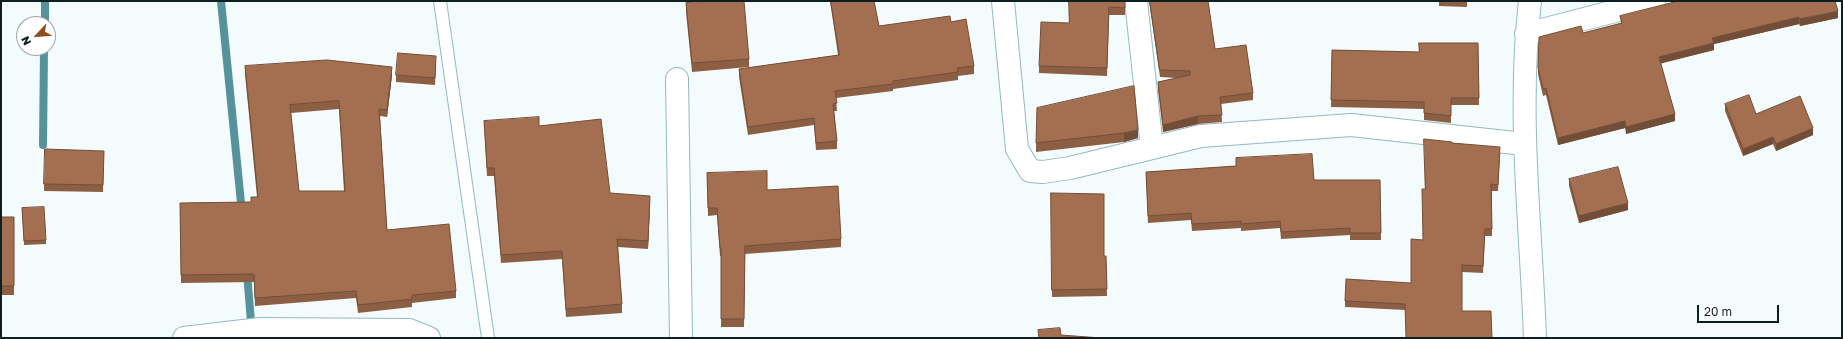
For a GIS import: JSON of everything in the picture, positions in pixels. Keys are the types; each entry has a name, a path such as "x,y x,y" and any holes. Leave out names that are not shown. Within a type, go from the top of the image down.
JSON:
{"street":[{"path":"1003,1 1017,149 1030,171 1043,172 1070,168 1201,136 1351,125 1524,144"},
{"path":"1136,1 1152,148"},
{"path":"1530,1 1526,34 1524,144 1535,338"},
{"path":"1526,34 1654,1"},
{"path":"677,79 681,338"},
{"path":"184,338 260,328 409,330 429,338"}],"lane":[{"path":"440,1 488,338"}],"building":[{"path":"744,1 749,59 692,63 686,3"},
{"path":"831,1 874,1 879,26 950,16 951,22 966,19 974,66 957,68 958,72 893,81 893,84 835,91 837,103 833,104 837,141 816,143 814,118 748,127 739,69 839,55"},
{"path":"1069,1 1125,1 1125,8 1109,7 1107,68 1039,66 1041,22 1069,23"},
{"path":"1150,1 1208,1 1215,49 1246,45 1253,93 1220,97 1222,115 1198,116 1163,125 1158,82 1190,75 1190,71 1160,70"},
{"path":"1679,1 1835,1 1838,11 1800,19 1799,17 1712,38 1714,43 1659,57 1675,114 1626,127 1625,121 1558,138 1546,88 1543,89 1538,67 1539,37 1581,26 1583,33 1622,23 1620,16"},
{"path":"1419,43 1478,43 1479,98 1451,98 1451,116 1424,113 1424,102 1331,100 1332,50 1419,52"},
{"path":"398,53 436,56 435,78 396,75"},
{"path":"327,60 392,67 387,110 379,109 387,230 449,224 456,291 412,295 412,299 358,305 356,291 255,298 254,274 181,275 180,203 251,202 251,197 258,197 245,66","holes":["339,101 345,191 299,191 290,105"]},
{"path":"1134,86 1138,130 1124,133 1036,143 1037,108"},
{"path":"1749,95 1756,114 1800,96 1813,128 1776,144 1773,137 1743,149 1725,104"},
{"path":"539,117 539,126 601,119 610,193 650,196 648,241 617,239 622,304 566,309 562,251 501,255 494,168 487,168 484,121"},
{"path":"1424,139 1500,147 1498,185 1491,184 1492,229 1485,229 1483,266 1462,265 1462,311 1491,311 1492,338 1406,338 1405,304 1345,301 1346,279 1411,283 1411,239 1423,240 1422,189 1425,189"},
{"path":"45,149 104,151 103,185 44,184"},
{"path":"1312,154 1314,180 1380,180 1381,233 1350,233 1350,228 1281,232 1280,221 1241,224 1241,221 1192,224 1191,213 1148,216 1146,172 1236,166 1236,158"},
{"path":"1618,167 1628,203 1579,216 1569,179"},
{"path":"767,171 767,190 838,186 841,239 745,246 744,319 721,319 721,248 717,208 708,208 707,173"},
{"path":"1051,193 1104,194 1104,256 1106,256 1107,289 1052,290"},
{"path":"44,207 46,240 24,241 22,208"},
{"path":"1,217 14,217 14,286 1,286"},
{"path":"1060,328 1061,335 1101,338 1039,338 1038,330"}],"waterway":[{"path":"45,1 45,16"},
{"path":"221,1 242,213"},
{"path":"43,145 44,56"},
{"path":"247,273 251,322"}]}
